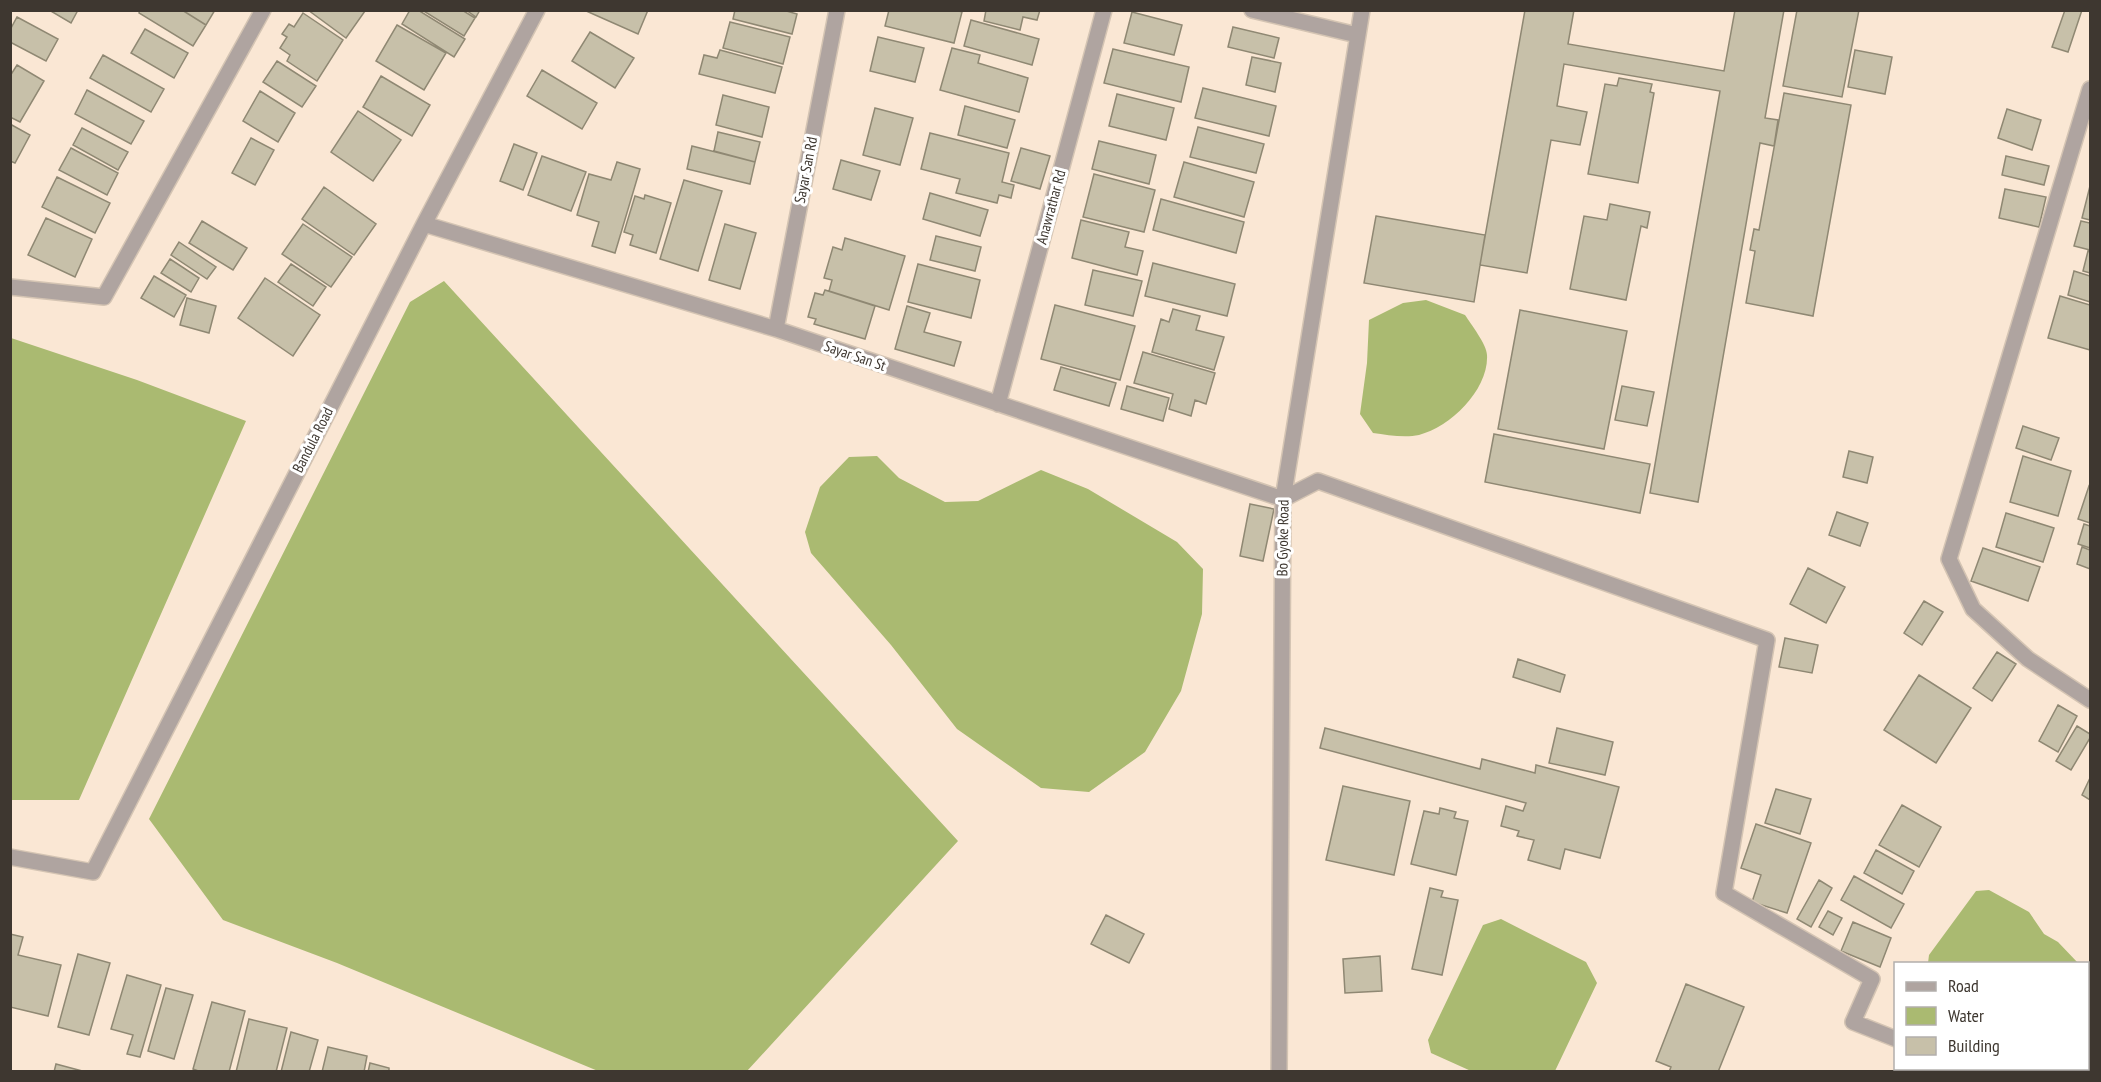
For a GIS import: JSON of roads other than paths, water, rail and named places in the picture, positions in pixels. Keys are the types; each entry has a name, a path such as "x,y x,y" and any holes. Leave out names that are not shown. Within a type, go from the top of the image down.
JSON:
{"street":[{"path":"10,287 104,297 263,10"},
{"name":"Bandula Road","path":"10,857 93,872 423,224 537,10"},
{"name":"Sayar San Rd","path":"776,329 837,10"},
{"name":"Anawrathar Rd","path":"998,404 1104,10"},
{"path":"1252,10 1358,35"},
{"name":"Bo Gyoke Road","path":"1279,1071 1283,499 1362,10"},
{"path":"2091,89 1949,559 1973,609 2028,659 2091,700"},
{"name":"Sayar San St","path":"423,224 776,329 1283,499"},
{"path":"1283,499 1318,481 1767,640 1724,893 1872,979 1853,1022 1894,1037"}],"water":[{"path":"444,281 958,841 747,1071 598,1071 337,963 223,920 149,819 410,302"},
{"path":"1426,300 1465,315 1482,340 1486,351 1486,368 1482,381 1466,405 1431,431 1408,436 1373,433 1360,414 1367,363 1369,320 1403,303"},
{"path":"11,338 137,380 246,421 79,800 11,800"},
{"path":"877,456 899,478 945,502 978,501 1041,470 1088,489 1177,542 1203,569 1202,614 1181,691 1145,752 1089,792 1041,788 957,729 891,645 811,553 805,532 820,487 849,457"},
{"path":"1989,890 2029,912 2044,934 2058,942 2077,962 1928,962 1929,955 1976,891"},
{"path":"1501,919 1586,962 1597,983 1555,1071 1471,1071 1431,1053 1428,1040 1483,925"}]}
